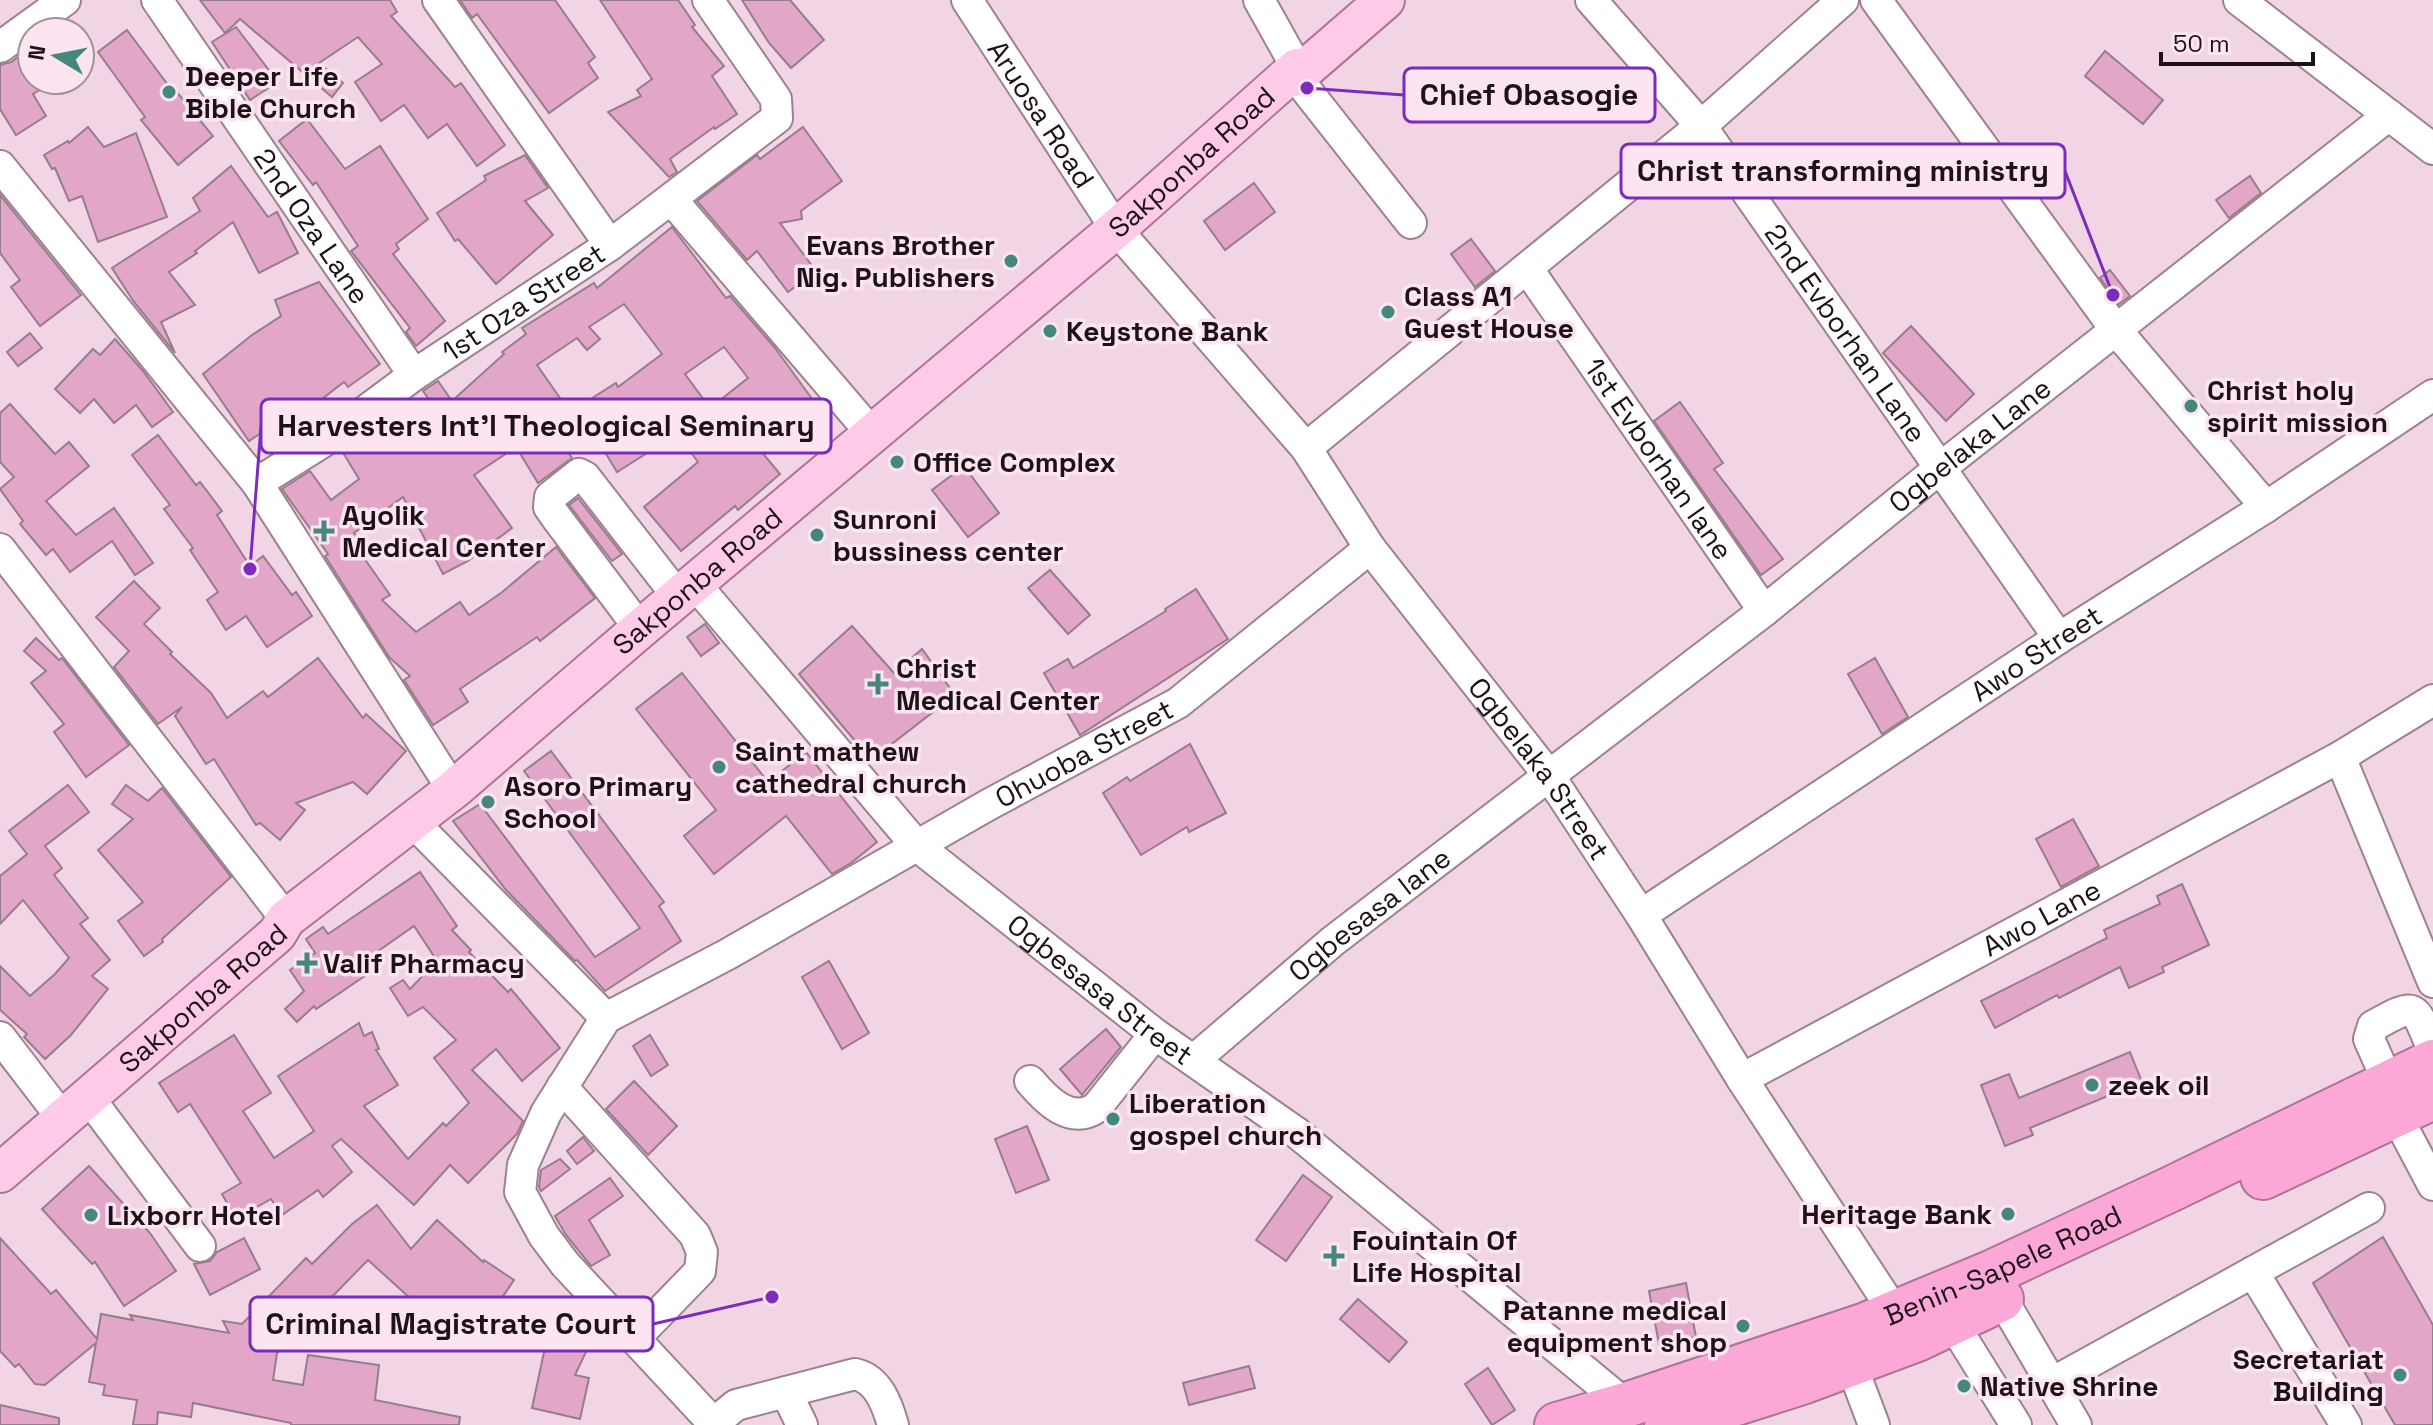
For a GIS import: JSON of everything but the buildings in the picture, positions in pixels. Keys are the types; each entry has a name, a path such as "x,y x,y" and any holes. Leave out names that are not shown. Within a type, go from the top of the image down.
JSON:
{"highway":[{"name":"Benin-Sapele Road","path":"1557,1425 1852,1330 2002,1299 2406,1098 2433,1062"},
{"name":"Benin-Sapele Road","path":"1667,1425 1851,1364 1926,1317 2171,1189 2406,1098"}],"main road":[{"name":"Sakponba Road","path":"5,1162 76,1109 277,934 286,919 453,790 1385,0"}],"street":[{"path":"0,47 65,0"},
{"name":"2nd Oza Lane","path":"157,0 414,375"},
{"path":"438,0 610,245"},
{"name":"1st Oza Street","path":"257,483 332,436 414,375 610,245 777,118 776,99 708,0"},
{"name":"Aruosa Road","path":"967,0 1116,229"},
{"path":"1259,0 1297,72 1411,223"},
{"name":"2nd Evborhan Lane","path":"1591,0 1701,126 2059,638"},
{"path":"1306,448 1701,126 1843,0"},
{"path":"1876,0 2116,330 2266,507"},
{"path":"2239,0 2433,149"},
{"name":"Ogbelaka Lane","path":"1550,777 2389,115"},
{"path":"0,166 257,483 453,790"},
{"path":"672,200 873,435"},
{"name":"Ogbelaka Street","path":"1116,229 1306,448 1370,548 1550,777 1641,915 1742,1079 1926,1317 2016,1425"},
{"name":"1st Evborhan lane","path":"1527,268 1764,611"},
{"name":"Awo Street","path":"1641,915 2433,395"},
{"name":"Ogbesasa Street","path":"640,629 549,507 550,497 579,474 585,477 916,845 1155,1034 1297,1133 1626,1405"},
{"name":"Ohuoba Street","path":"714,1424 565,1264 544,1236 520,1192 523,1165 546,1113 606,1018 728,954 916,845 1178,703 1370,548"},
{"path":"0,549 286,919"},
{"name":"Awo Lane","path":"1742,1079 2340,757 2433,700"},
{"path":"2340,757 2433,982"},
{"name":"Ogbesasa lane","path":"1194,1060 1333,941 1550,777"},
{"path":"413,822 606,1018"},
{"path":"2433,1050 2417,1014 2411,1010 2404,1009 2373,1026 2369,1039 2406,1098 2433,1185"},
{"path":"1030,1081 1048,1101 1065,1112 1087,1114 1096,1108 1155,1034"},
{"path":"0,1037 76,1109 200,1246"},
{"path":"562,1087 695,1235 702,1252 700,1271 635,1338"},
{"path":"2052,1383 2369,1208"},
{"path":"2253,1272 2346,1425"},
{"path":"2002,1299 2076,1425"},
{"path":"1851,1364 1872,1425"},
{"path":"714,1424 736,1405 844,1375 862,1376 877,1388 893,1425"},
{"path":"786,1392 802,1425"}],"place":[{"name":"Chief Obasogie","path":"1307,88"},
{"name":"Deeper Life Bible Church","path":"169,92"},
{"name":"Evans Brother Nig. Publishers","path":"1011,261"},
{"name":"Christ transforming ministry","path":"2113,295"},
{"name":"Class A1 Guest House","path":"1388,312"},
{"name":"Keystone Bank","path":"1050,331"},
{"name":"Christ holy spirit mission","path":"2191,406"},
{"name":"Office Complex","path":"897,462"},
{"name":"Ayolik Medical Center","path":"324,531"},
{"name":"Sunroni bussiness center","path":"817,535"},
{"name":"Harvesters Int'l Theological Seminary","path":"250,569"},
{"name":"Christ Medical Center","path":"878,684"},
{"name":"Saint mathew cathedral church","path":"719,767"},
{"name":"Asoro Primary School","path":"488,802"},
{"name":"Valif Pharmacy","path":"307,963"},
{"name":"zeek oil","path":"2092,1085"},
{"name":"Liberation gospel church","path":"1113,1119"},
{"name":"Heritage Bank","path":"2008,1214"},
{"name":"Lixborr Hotel","path":"91,1215"},
{"name":"Fouintain Of Life Hospital","path":"1334,1256"},
{"name":"Criminal Magistrate Court","path":"772,1297"},
{"name":"Patanne medical equipment shop","path":"1743,1326"},
{"name":"Secretariat Building","path":"2400,1375"},
{"name":"Native Shrine","path":"1964,1386"}]}
